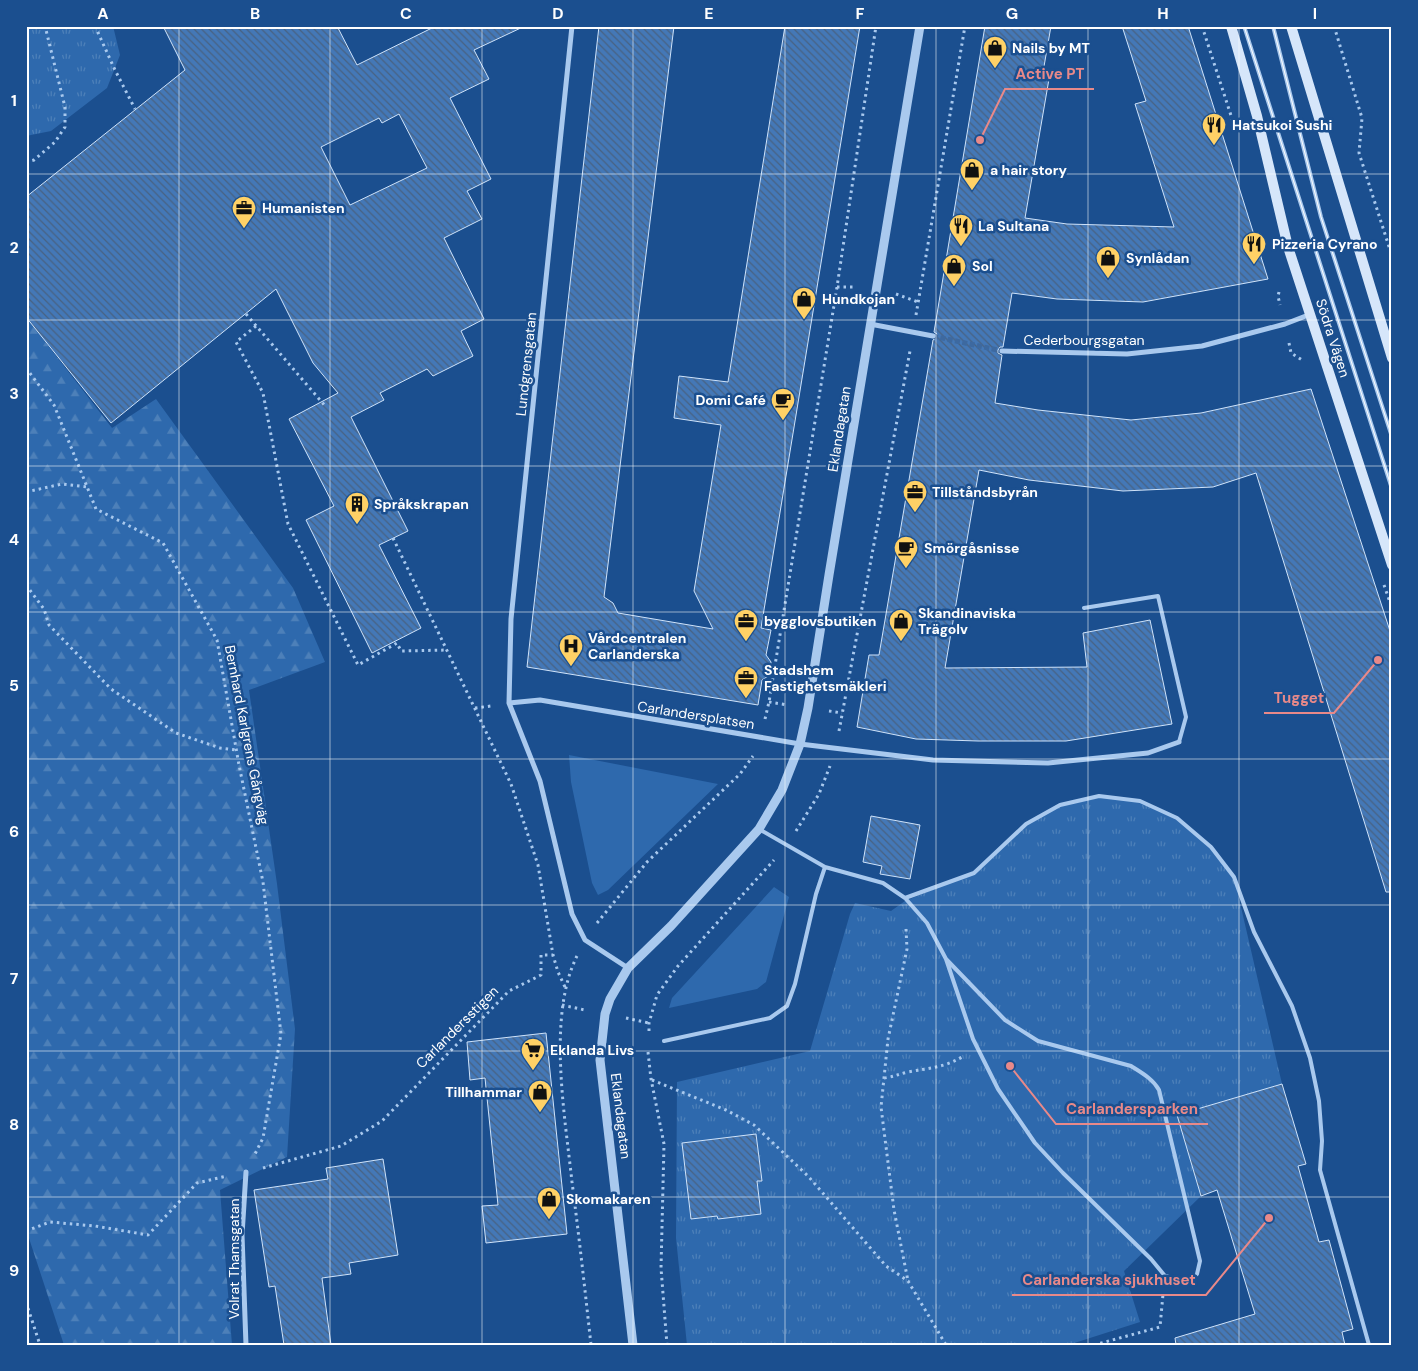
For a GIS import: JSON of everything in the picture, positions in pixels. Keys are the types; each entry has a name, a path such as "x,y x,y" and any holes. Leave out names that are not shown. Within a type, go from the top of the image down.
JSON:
{"main road":[{"name":"Södra Vägen","path":"1231,26 1257,116 1288,247 1392,565"},
{"path":"1291,26 1348,208 1392,358"}],"street":[{"name":"Lundgrensgatan","path":"509,704 511,619 572,26"},
{"name":"Eklandagatan","path":"632,1345 600,1060 605,1014 610,999 628,968 671,926 759,828 782,790 800,744 808,708 920,26"},
{"name":"Cederbourgsgatan","path":"1002,351 1127,354 1202,346 1285,324 1310,314"},
{"path":"870,324 933,336"},
{"name":"Carlandersplatsen","path":"509,704 540,700 800,744 933,760 1048,763 1148,753 1179,742"},
{"path":"509,704 540,781 572,914 585,940 628,968"},
{"name":"Volrat Thamsgatan","path":"246,1172 242,1235 246,1345"}],"lane":[{"path":"1244,26 1392,489"},
{"path":"1273,26 1320,217 1392,437"},
{"path":"1084,608 1158,596 1186,717 1179,742"},
{"path":"905,898 974,873 1026,824 1060,805 1099,796 1140,801 1177,818 1211,847 1234,877 1254,932 1292,1006 1310,1058 1319,1102 1322,1141 1320,1170 1369,1345"},
{"path":"759,828 825,867 883,883 905,898 928,923 946,958 973,1039 998,1089 1035,1144 1151,1258 1165,1276 1190,1280 1197,1274 1200,1261 1159,1090 1156,1085 1131,1066 1038,1041 1005,1020 946,958"},
{"path":"664,1041 770,1018 787,1006 795,984 816,894 825,867"}],"path":[{"path":"26,162 34,160 55,142 65,127 65,107 45,26"},
{"path":"95,26 115,70 136,109"},
{"path":"591,1345 562,1088 562,1005 565,987 570,970 585,940 608,908 648,862 740,774 753,756 761,737 769,702 838,287 876,26"},
{"path":"1334,26 1362,118 1359,153 1392,256"},
{"path":"246,314 326,407"},
{"path":"256,326 236,342 262,393 288,524 358,665 398,643 401,651 447,650"},
{"name":"Bernhard Karlgrens Gångväg","path":"26,368 54,405 96,508 163,543 217,640 236,750 263,882 280,1034 262,1138 246,1172"},
{"path":"26,492 62,484 87,487"},
{"path":"393,538 511,784 538,865 553,954 565,987"},
{"path":"26,584 44,609 49,625 111,689 176,733 220,748 236,750"},
{"path":"905,898 907,949 888,1039 881,1107 894,1210 908,1282 946,1345"},
{"name":"Carlandersstigen","path":"246,1172 341,1146 382,1120 508,991 541,975 541,955 553,954"},
{"path":"649,1023 649,1033"},
{"path":"648,1052 664,1144 661,1268 667,1345"},
{"path":"884,1078 939,1068 963,1056"},
{"path":"652,1079 726,1110 754,1124 808,1176 886,1266 908,1282"},
{"path":"26,1231 50,1222 95,1226 148,1235 197,1183 246,1172"},
{"path":"1094,1345 1160,1327 1165,1276"},
{"path":"26,1302 40,1345"}],"green space":[{"path":"26,26 113,26 120,55 107,88 51,131 26,136"},
{"path":"26,317 112,428 156,399 293,588 325,662 249,690 277,884 295,1029 287,1157 220,1190 232,1345 64,1345 26,1229"},
{"path":"569,755 718,784 608,890 598,895 592,883 571,782"},
{"path":"1099,796 1140,801 1177,818 1211,847 1234,877 1282,1084 1177,1115 1201,1196 1124,1271 1140,1322 1068,1345 687,1345 676,1238 677,1082 810,1051 850,914 855,903 891,911 905,901 974,873 1026,824 1060,805"},
{"path":"774,887 789,897 766,982 757,989 669,1008 672,998"}],"building":[{"name":"Humanisten","path":"163,26 337,26 357,65 436,26 525,26 474,50 489,79 450,98 491,179 467,191 482,219 444,238 484,319 461,331 473,356 433,376 427,369 380,393 384,400 351,417 408,531 379,545 421,628 372,653 306,520 334,506 289,419 338,393 313,363 276,289 111,423 26,317 26,197 185,70","holes":["399,114 427,168 350,205 321,147 379,118 382,123"]},
{"path":"599,26 674,26 604,597 613,603 618,613 713,629 694,591 721,425 674,418 679,376 728,382 785,26 860,26 761,628 771,630 766,655 771,662 770,675 762,680 758,705 527,667"},
{"path":"985,26 1051,26 1042,78 1049,79 1025,218 1067,224 1174,227 1135,104 1146,101 1122,26 1188,26 1268,279 1143,302 1057,299 1012,293 1003,347 1000,347 998,350 998,353 1002,355 995,403 1038,410 1131,420 1201,413 1311,389 1392,637 1392,892 1386,892 1256,473 1213,487 1123,491 1029,480 979,470 945,668 1087,667 1083,633 1150,620 1172,724 1066,741 916,739 857,727 869,655 879,655 933,340 937,337 937,334 934,332"},
{"path":"871,816 920,825 910,879 880,874 882,866 863,862"},
{"path":"546,1033 567,1234 486,1243 482,1206 498,1205 485,1078 470,1080 467,1042"},
{"path":"1282,1084 1306,1164 1298,1166 1319,1242 1329,1240 1353,1329 1342,1332 1345,1345 1176,1345 1175,1338 1255,1314 1217,1190 1201,1196 1177,1115"},
{"path":"756,1134 762,1181 757,1181 761,1214 718,1219 717,1216 691,1219 682,1143"},
{"path":"383,1159 398,1255 349,1263 351,1274 322,1278 331,1345 284,1345 275,1286 269,1287 254,1190 328,1179 326,1168"}],"tunnel":[{"path":"933,336 1002,351"}],"tram line":[{"path":"1244,26 1392,489"},
{"path":"1273,26 1321,217 1392,437"}],"place":[{"name":"Nails by MT","path":"995,69"},
{"name":"Active PT","path":"980,140"},
{"name":"Hatsukoi Sushi","path":"1214,146"},
{"name":"a hair story","path":"972,191"},
{"name":"Humanisten","path":"244,229"},
{"name":"La Sultana","path":"961,247"},
{"name":"Pizzeria Cyrano","path":"1254,265"},
{"name":"Synlådan","path":"1108,279"},
{"name":"Sol","path":"954,287"},
{"name":"Hundkojan","path":"804,320"},
{"name":"Domi Café","path":"783,421"},
{"name":"Tillståndsbyrån","path":"915,513"},
{"name":"Språkskrapan","path":"357,525"},
{"name":"Smörgåsnisse","path":"906,569"},
{"name":"bygglovsbutiken","path":"746,642"},
{"name":"Skandinaviska Trägolv","path":"901,642"},
{"name":"Tugget","path":"1378,660"},
{"name":"Vårdcentralen Carlanderska","path":"571,667"},
{"name":"Stadshem Fastighetsmäkleri","path":"746,699"},
{"name":"Carlandersparken","path":"1010,1066"},
{"name":"Eklanda Livs","path":"533,1071"},
{"name":"Tillhammar","path":"540,1113"},
{"name":"Carlanderska sjukhuset","path":"1269,1218"},
{"name":"Skomakaren","path":"549,1220"}]}
